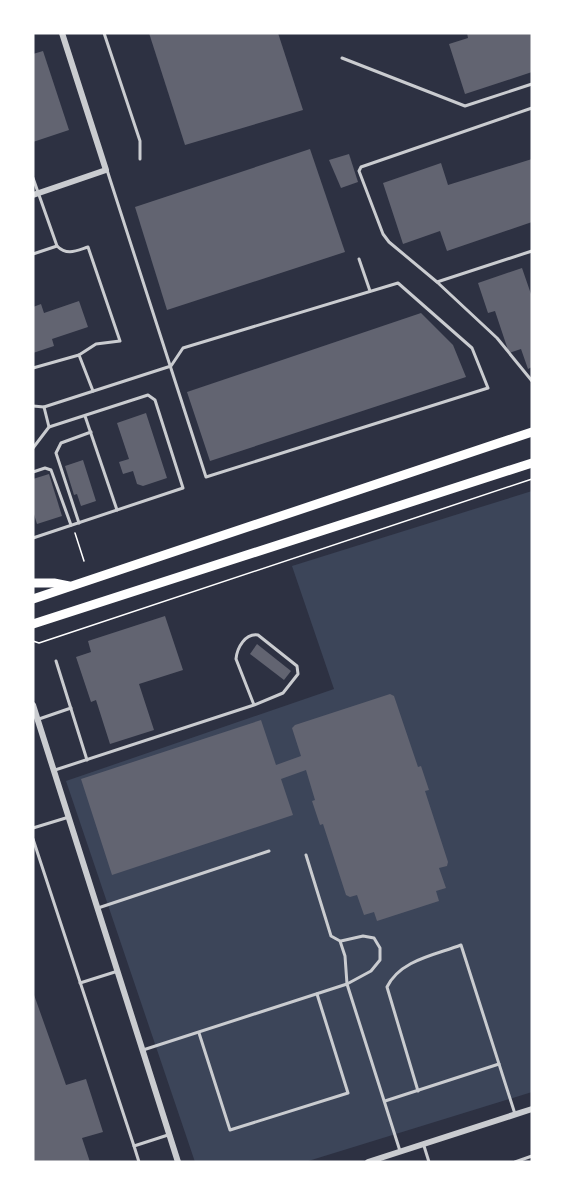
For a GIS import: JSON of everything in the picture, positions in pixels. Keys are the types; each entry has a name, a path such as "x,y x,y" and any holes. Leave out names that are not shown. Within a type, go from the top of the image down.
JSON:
{"main road":[{"path":"33,599 532,432"},
{"path":"33,624 532,463"},
{"path":"33,583 69,586"}],"street":[{"path":"36,194 106,170 62,33"},
{"path":"33,705 178,1162"},
{"path":"368,1162 532,1109"}],"lane":[{"path":"104,33 140,141 140,159"},
{"path":"342,58 465,106 532,84"},
{"path":"532,108 361,167 359,171 383,234 497,338 532,381"},
{"path":"33,406 44,407 171,366 183,348 398,283 472,348 488,388 206,477 171,366 106,170"},
{"path":"33,178 36,194 57,246 63,252 70,253 88,247 120,341 96,344 79,355 33,368"},
{"path":"33,254 57,246"},
{"path":"437,282 532,250"},
{"path":"359,259 370,291"},
{"path":"79,355 93,391"},
{"path":"33,448 49,427 148,395 155,400 183,488 33,538"},
{"path":"44,407 49,427"},
{"path":"85,416 117,510"},
{"path":"79,522 56,453 61,443 91,432"},
{"path":"33,472 45,468 51,470 71,525"},
{"path":"54,771 254,705 283,693 299,670 297,666 258,635 252,634 246,637 236,652 236,659 254,705"},
{"path":"56,662 87,760"},
{"path":"38,719 71,708"},
{"path":"33,828 69,817"},
{"path":"33,839 139,1162"},
{"path":"98,908 269,851"},
{"path":"143,1050 347,984 371,971 380,960 380,948 374,938 363,936 340,941 331,936 306,855"},
{"path":"340,941 345,956 347,984 400,1151"},
{"path":"418,1091 387,987 391,979 407,964 461,945 515,1115"},
{"path":"80,983 118,970"},
{"path":"199,1033 230,1130 348,1093 317,994"},
{"path":"385,1101 499,1064"},
{"path":"134,1146 170,1134"},
{"path":"423,1144 429,1162"},
{"path":"515,1162 532,1156"}],"path":[{"path":"33,640 39,643 532,479"},
{"path":"71,525 84,561"}],"shaded area":[{"path":"532,491 532,1092 305,1162 195,1162 66,781 334,689 292,566"}],"building":[{"path":"149,33 278,33 303,110 185,145"},
{"path":"467,33 532,33 532,72 465,94 449,44 468,38"},
{"path":"43,51 69,130 33,142 33,54"},
{"path":"310,149 345,252 167,310 135,207"},
{"path":"349,154 358,182 341,188 329,160"},
{"path":"532,159 532,222 447,251 440,231 403,244 383,183 441,163 448,185"},
{"path":"522,268 532,297 532,367 528,369 521,349 509,353 495,311 488,313 478,283"},
{"path":"79,301 88,327 52,339 54,346 33,353 33,307 41,304 44,313"},
{"path":"421,313 453,345 466,377 210,461 187,392"},
{"path":"146,413 167,478 143,486 137,484 133,471 123,474 119,462 129,459 117,423"},
{"path":"83,460 96,501 81,506 77,494 74,495 65,466"},
{"path":"49,474 62,516 37,524 33,511 33,479"},
{"path":"165,616 183,670 139,684 154,730 110,744 96,700 91,702 76,657 91,652 88,641"},
{"path":"257,644 291,671 284,680 250,654"},
{"path":"390,694 394,696 418,767 421,766 429,790 425,791 448,862 447,866 439,868 446,888 436,891 439,901 377,921 374,912 364,915 357,895 350,897 346,895 323,824 320,825 312,801 315,800 306,770 281,779 293,815 112,875 81,779 261,720 276,765 301,756 292,728 295,725"},
{"path":"33,992 66,1085 86,1079 103,1132 82,1138 90,1162 33,1162"}]}
